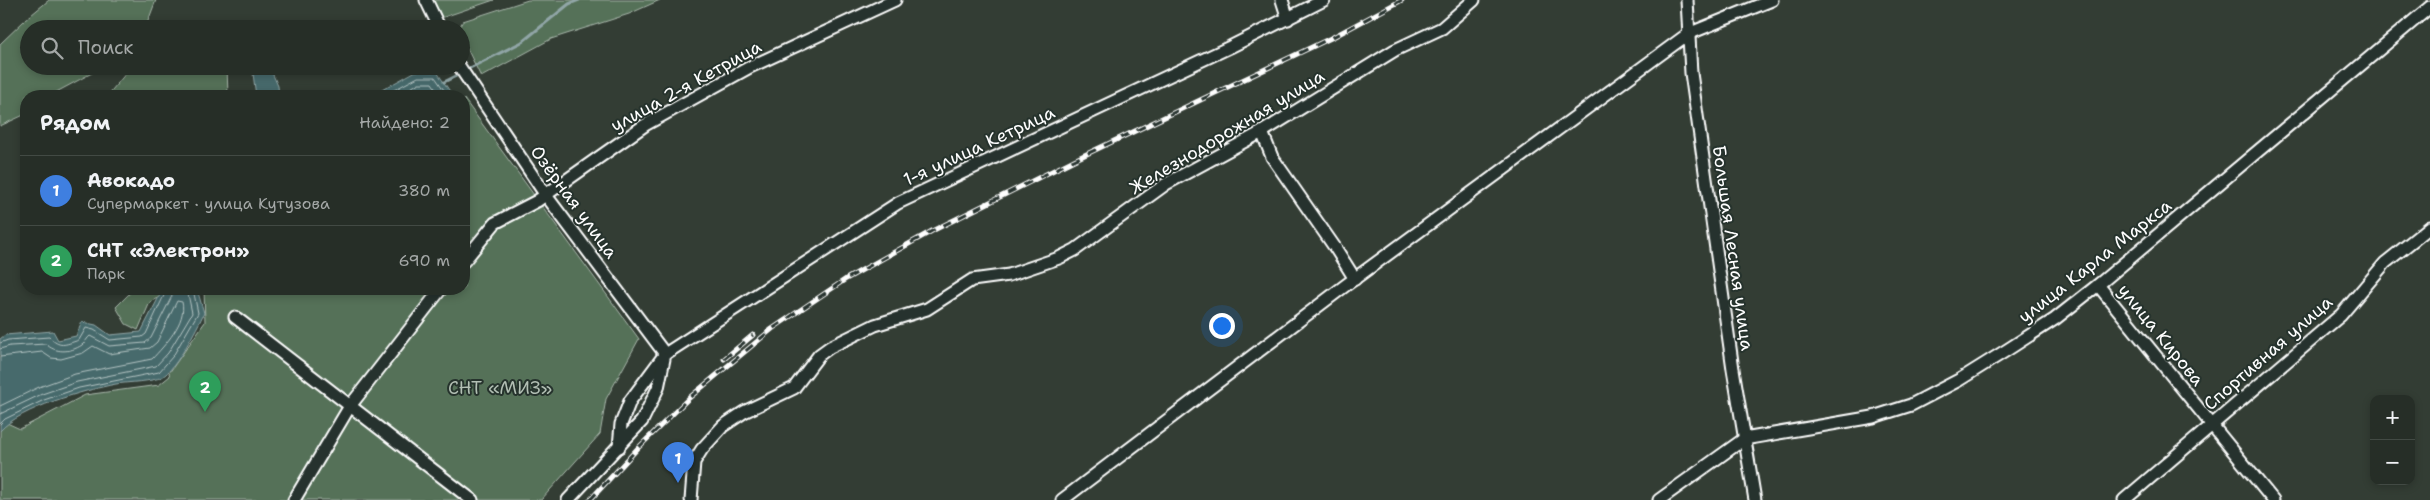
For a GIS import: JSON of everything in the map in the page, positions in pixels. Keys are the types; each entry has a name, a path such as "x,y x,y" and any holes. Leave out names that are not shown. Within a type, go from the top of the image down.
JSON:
{"street":[{"path":"426,0 436,20"},
{"name":"улица 2-я Кетрица","path":"470,253 494,223 538,201 545,194 645,125 750,67 894,0"},
{"path":"1282,0 1288,19"},
{"name":"1-я улица Кетрица","path":"665,354 898,204 1288,19 1324,0"},
{"name":"Железнодорожная улица","path":"691,500 694,462 702,449 723,426 744,412 794,388 819,355 830,347 875,325 927,309 972,280 1009,275 1067,254 1166,184 1262,132 1396,50 1442,28 1474,0"},
{"name":"Большая Лесная улица","path":"1687,0 1688,34 1714,241 1755,500"},
{"path":"1062,500 1354,279 1688,34 1772,0"},
{"name":"улица Карла Маркса","path":"1658,500 1744,438 1873,417 1911,405 1959,380 2015,345 2055,319 2098,285 2430,7"},
{"name":"Озёрная улица","path":"465,75 545,194 665,354"},
{"path":"1262,132 1272,156 1336,249 1354,279"},
{"name":"Спортивная улица","path":"2124,500 2341,315 2385,263 2430,227"},
{"name":"улица Кирова","path":"2098,285 2273,500"},
{"path":"294,500 350,406 436,295"},
{"path":"234,317 472,500"},
{"path":"619,446 621,424 630,401 665,354"},
{"path":"568,500 642,421 651,406 658,388 665,354"}],"green space":[{"path":"49,0 156,0 148,20 25,20"},
{"path":"428,0 494,0 435,20 432,20"},
{"path":"528,0 660,0 629,14 551,39 481,77 470,54 470,20 466,20"},
{"path":"20,25 20,75 88,75 60,90 20,90 20,117 0,126 0,44"},
{"path":"124,75 227,75 228,90 112,90"},
{"name":"СНТ «МИЗ»","path":"470,107 639,339 606,399 600,434 541,500 0,500 0,431 7,423 20,429 85,395 159,385 170,376 169,373 205,322 204,295 470,295"},
{"path":"128,295 163,295 150,302 138,330 126,324 116,307"}],"water":[{"path":"253,75 273,75 278,90 255,90"},
{"path":"409,75 439,75 449,90 382,90"},
{"path":"160,295 199,295 204,313 186,348 168,373 158,379 116,384 71,395 22,415 0,431 0,339 5,335 53,331 58,340 76,336 82,322 96,325 110,335 141,332"}],"waterway":[{"path":"470,68 522,42 569,4 579,0"},
{"path":"444,82 456,76"}],"railway":[{"path":"590,500 638,448 689,398 772,329 846,279 932,231 1074,160 1333,37 1402,0"},
{"path":"724,359 753,335"}],"place":[{"name":"СНТ «Электрон»","path":"205,412"},
{"name":"Авокадо","path":"678,483"}]}
